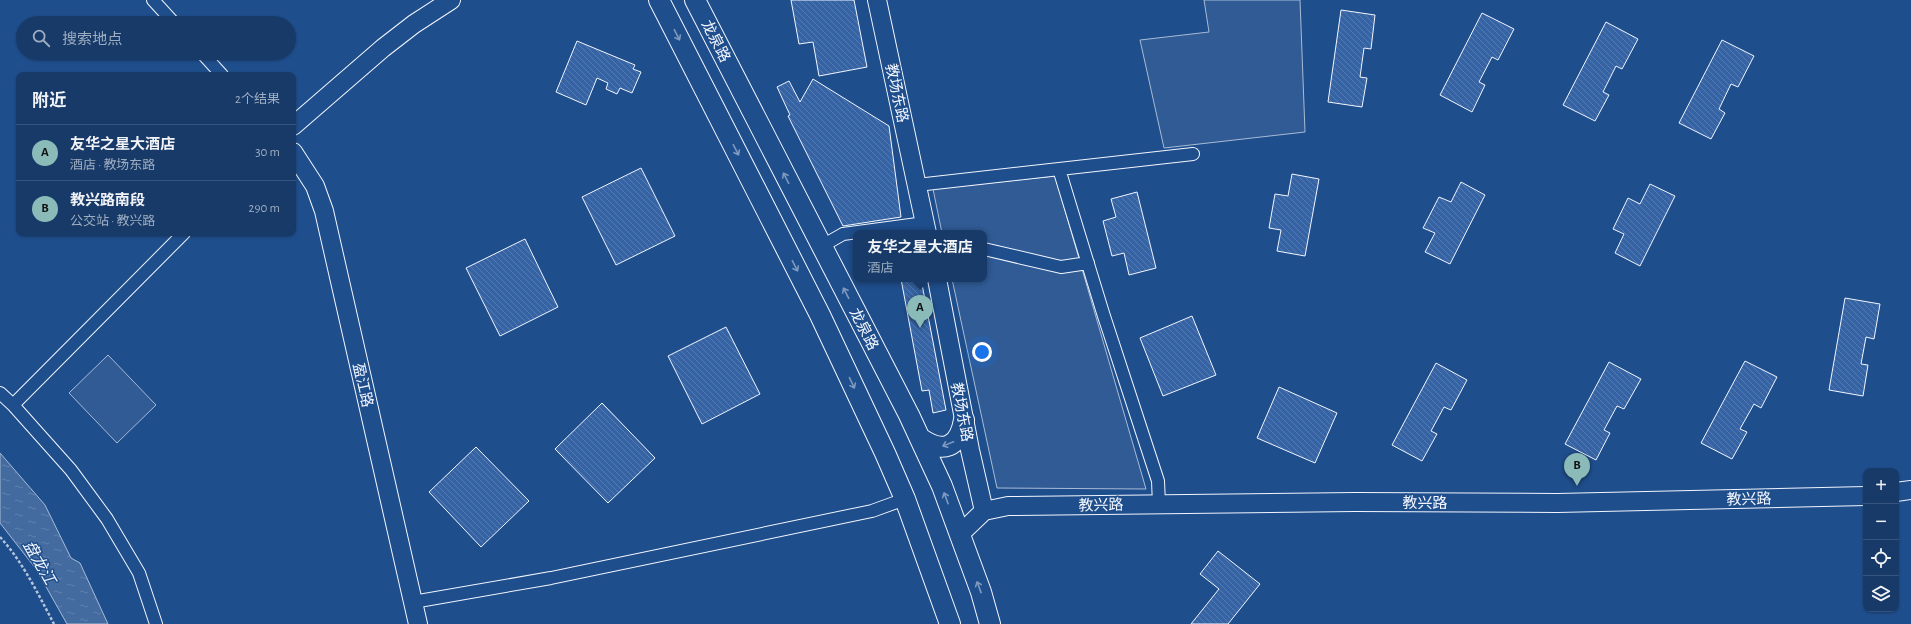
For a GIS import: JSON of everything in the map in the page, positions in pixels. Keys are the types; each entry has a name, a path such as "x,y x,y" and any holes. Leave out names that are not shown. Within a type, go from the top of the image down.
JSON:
{"main road":[{"path":"659,0 820,315 905,499 950,624"},
{"name":"龙泉路","path":"695,0 920,438 942,486 981,592 990,624"},
{"path":"920,438 935,447 946,446 953,443 962,433 964,420"}],"street":[{"path":"153,0 168,16"},
{"path":"296,123 414,24 451,0"},
{"name":"教场东路","path":"877,0 926,228"},
{"path":"208,60 219,72"},
{"path":"917,185 1193,154"},
{"name":"盈江路","path":"296,157 315,186 324,211 418,624"},
{"path":"1059,169 1158,481 1159,504"},
{"path":"898,230 926,228"},
{"path":"822,246 843,234 853,233"},
{"path":"13,404 181,236"},
{"path":"987,251 1061,267 1088,263"},
{"name":"教场东路","path":"937,282 984,511"},
{"path":"0,393 13,404 71,470 108,519 139,573 156,624"},
{"path":"1899,492 1911,490"},
{"name":"教兴路","path":"984,511 1008,506 1558,503 1863,496"},
{"path":"413,602 551,578 872,511 905,499"},
{"path":"960,534 984,511"}],"path":[{"path":"0,537 11,549 34,585 54,624"}],"shaded area":[{"path":"1204,0 1300,0 1305,132 1164,148 1140,40 1209,32"},
{"path":"1055,176 1146,489 997,488 953,282 987,282 987,230 941,230 933,189"},
{"path":"108,355 156,405 117,443 69,393"}],"water":[{"name":"盘龙江","path":"0,453 45,505 71,558 80,563 108,624 67,624 36,569 0,523"}],"building":[{"path":"791,0 854,0 867,67 819,76 813,42 799,44"},
{"path":"1341,10 1375,15 1371,49 1364,48 1360,77 1367,78 1362,107 1328,102"},
{"path":"1482,13 1514,29 1498,60 1492,57 1479,82 1485,85 1472,112 1440,95"},
{"path":"1606,22 1638,39 1622,69 1616,66 1603,92 1609,95 1595,121 1563,105"},
{"path":"1722,40 1754,56 1738,87 1731,84 1719,109 1725,113 1711,139 1679,123"},
{"path":"577,41 635,65 633,69 641,72 632,93 620,88 617,94 606,89 608,83 597,78 586,105 556,92"},
{"path":"813,79 889,126 901,217 843,226 788,116 790,115 777,87 789,81 800,102"},
{"path":"641,168 675,236 616,265 582,197"},
{"path":"1292,174 1319,179 1305,256 1277,251 1281,230 1269,228 1275,194 1288,196"},
{"path":"1461,182 1485,195 1450,264 1425,252 1435,233 1423,228 1439,197 1451,202"},
{"path":"1650,184 1675,196 1640,266 1615,253 1624,234 1613,229 1628,198 1640,204"},
{"path":"1137,192 1156,268 1129,275 1124,253 1112,256 1103,221 1116,217 1111,199"},
{"path":"525,239 558,307 500,336 466,268"},
{"path":"902,282 922,282 946,410 933,413 929,390 922,391"},
{"path":"1845,298 1880,304 1874,339 1866,337 1861,364 1868,365 1863,396 1829,390"},
{"path":"1192,316 1216,375 1163,396 1140,338"},
{"path":"726,327 760,394 702,424 668,356"},
{"path":"1745,361 1777,377 1761,408 1754,404 1740,429 1747,432 1732,459 1701,443"},
{"path":"1609,362 1641,379 1624,409 1617,406 1604,430 1610,433 1596,460 1565,444"},
{"path":"1436,363 1467,380 1451,410 1444,407 1431,431 1437,434 1422,461 1392,445"},
{"path":"1279,387 1337,413 1315,463 1257,438"},
{"path":"602,403 655,458 608,503 555,449"},
{"path":"476,447 529,501 481,547 429,492"},
{"path":"1218,551 1260,584 1228,624 1191,624 1219,589 1200,574"}],"place":[{"name":"友华之星大酒店","path":"920,328"},
{"name":"教兴路南段","path":"1577,486"}]}
